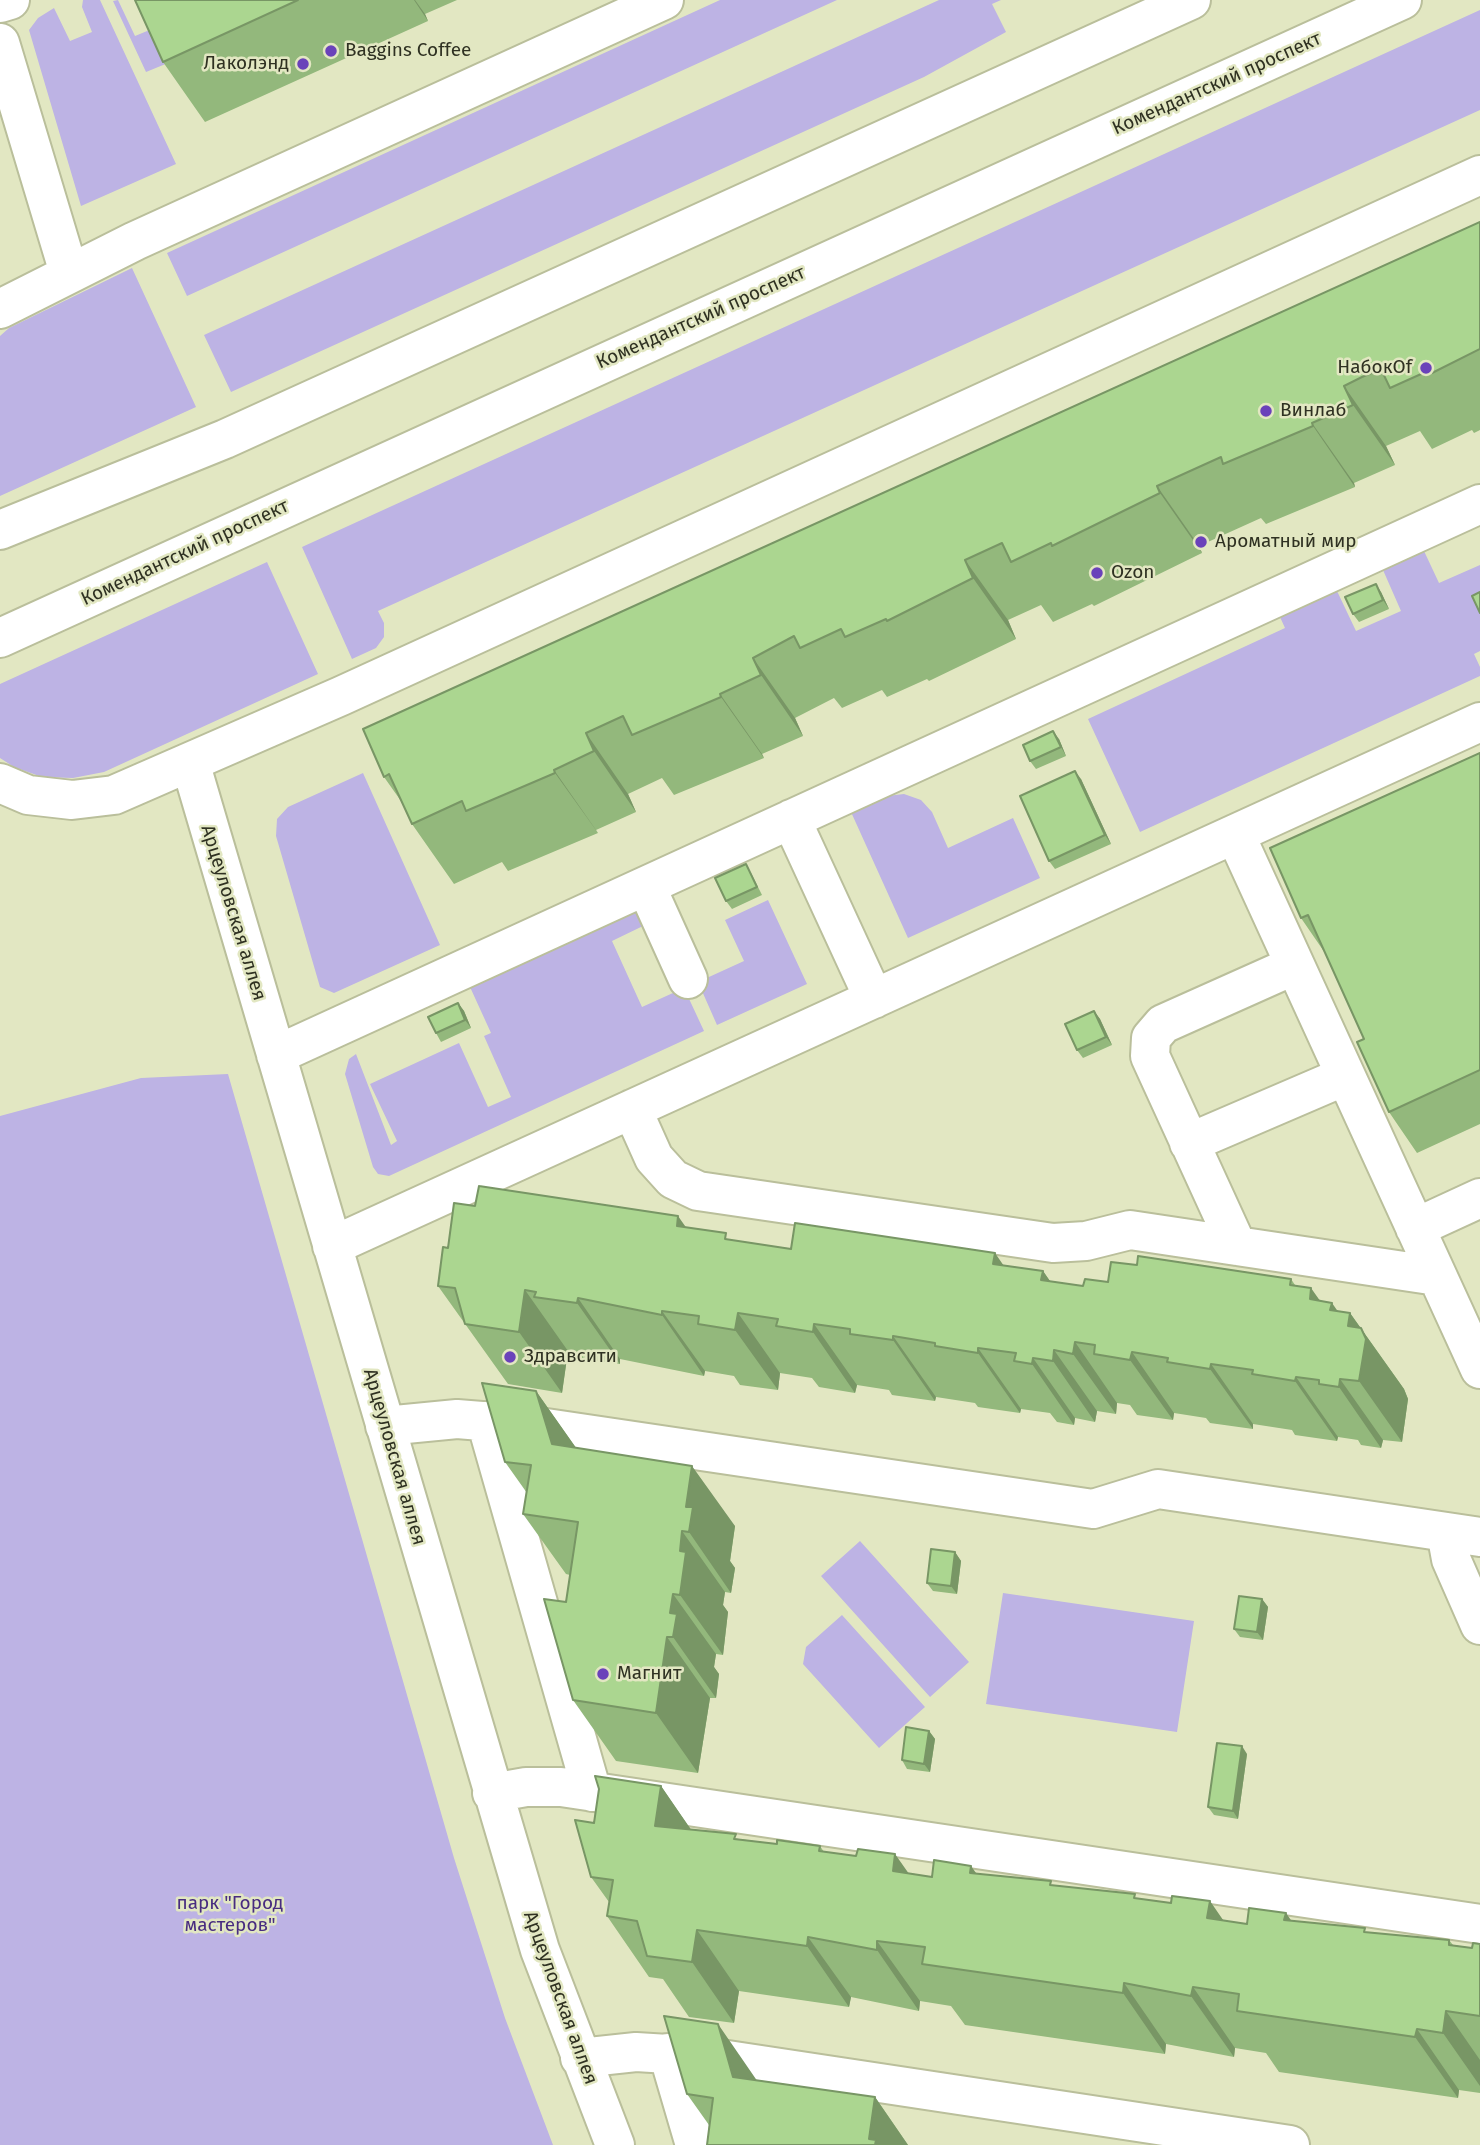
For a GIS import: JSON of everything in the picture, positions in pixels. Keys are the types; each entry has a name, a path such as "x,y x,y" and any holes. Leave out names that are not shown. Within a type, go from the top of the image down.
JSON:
{"street":[{"path":"0,3 10,0"},
{"path":"0,309 69,273 664,0"},
{"path":"0,530 225,439 1191,0"},
{"name":"Комендантский проспект","path":"0,638 1402,0"},
{"path":"0,43 69,273"},
{"path":"0,783 28,795 72,800 114,795 1480,175"},
{"path":"276,1055 1480,505"},
{"path":"332,1246 1480,722"},
{"name":"Арцеуловская аллея","path":"190,762 540,1950 615,2145"},
{"path":"792,819 874,999"},
{"path":"1235,834 1480,1369"},
{"path":"646,886 688,979"},
{"path":"1237,1246 1150,1056 1151,1038 1163,1024 1295,965"},
{"path":"1189,1143 1345,1076"},
{"path":"632,1109 654,1158 673,1179 698,1191 1053,1243 1086,1241 1130,1230 1437,1276"},
{"path":"1415,1228 1477,1203"},
{"path":"385,1426 457,1419 486,1422 1093,1509 1158,1489 1463,1535 1451,1559 1480,1625"},
{"path":"486,1422 592,1792"},
{"path":"492,1793 526,1787 592,1792 1480,1924"},
{"path":"580,2058 636,2052 668,2053 1290,2145"},
{"path":"668,2053 695,2145"}],"green space":[{"path":"83,0 100,0 176,164 81,206 29,30 38,18 54,8 70,41 92,32 82,7"},
{"path":"118,0 135,36 152,29 168,63 146,72 113,1"},
{"path":"720,0 837,0 187,296 167,253"},
{"path":"939,0 1001,0 992,4 1006,32 924,77 231,392 204,335"},
{"path":"1480,10 1480,110 378,611 384,623 384,637 376,648 352,659 302,547"},
{"path":"132,268 196,407 0,496 0,336 9,328"},
{"path":"1424,551 1439,583 1480,565 1480,595 1473,598 1480,614 1480,651 1474,654 1480,667 1480,676 1140,832 1088,719 1285,628 1280,617 1337,591 1356,631 1401,611 1383,570"},
{"path":"267,562 318,674 104,772 73,778 42,777 14,767 0,758 0,684"},
{"path":"363,773 440,945 334,993 320,987 276,836 277,819 288,807"},
{"path":"904,794 921,800 932,812 948,848 1013,818 1040,878 908,938 851,812 887,796"},
{"path":"768,900 807,984 717,1025 698,982 744,961 725,920"},
{"path":"636,911 643,926 612,941 642,1007 684,988 704,1031 389,1176 378,1174 373,1167 345,1074 349,1059 356,1054 391,1145 397,1141 370,1084 459,1043 488,1107 511,1097 484,1036 491,1033 470,987"},
{"name":"парк \"Город мастеров\"","path":"228,1074 454,1858 505,2018 553,2145 0,2145 0,1116 141,1078"},
{"path":"860,1541 969,1662 930,1697 821,1576"},
{"path":"1003,1593 1194,1621 1177,1732 986,1704"},
{"path":"842,1615 925,1707 879,1748 803,1664 806,1647"}],"building":[{"path":"135,0 298,0 163,62"},
{"path":"1480,222 1480,349 1432,373 1430,370 1390,388 1381,369 1362,377 1344,386 1353,405 1312,423 1313,426 1223,464 1221,457 1157,486 1160,493 1052,546 1051,543 1011,562 1002,543 965,560 973,578 887,621 886,619 845,637 841,629 800,648 794,636 753,658 761,675 720,694 721,697 632,735 623,716 586,733 594,751 554,770 555,773 466,811 462,801 412,824 389,774 384,777 363,729"},
{"path":"1376,584 1383,600 1353,614 1345,597"},
{"path":"1480,592 1480,613 1472,596"},
{"path":"1053,731 1061,747 1030,761 1023,745"},
{"path":"1480,753 1480,1070 1389,1112 1357,1042 1364,1039 1308,915 1301,918 1270,848"},
{"path":"1075,771 1105,835 1049,861 1020,796"},
{"path":"746,864 757,887 726,901 715,878"},
{"path":"458,1003 465,1020 436,1033 428,1017"},
{"path":"1094,1011 1106,1037 1077,1050 1065,1024"},
{"path":"479,1186 678,1216 677,1226 726,1233 725,1239 791,1249 795,1223 995,1253 993,1264 1043,1271 1041,1280 1083,1286 1085,1279 1108,1282 1111,1262 1137,1265 1138,1256 1291,1279 1290,1285 1311,1288 1310,1299 1332,1303 1330,1310 1350,1313 1348,1326 1361,1328 1366,1339 1359,1381 1340,1379 1339,1387 1319,1384 1319,1380 1296,1377 1295,1381 1252,1374 1253,1370 1211,1364 1210,1369 1167,1362 1168,1358 1132,1352 1130,1360 1094,1354 1095,1345 1075,1342 1073,1354 1054,1350 1053,1361 1033,1358 1032,1364 1014,1361 1016,1353 978,1348 978,1353 893,1336 893,1340 850,1334 850,1329 814,1324 813,1332 776,1326 778,1319 738,1313 735,1330 698,1324 699,1316 662,1311 662,1315 578,1298 577,1303 534,1297 536,1292 525,1290 519,1332 465,1324 455,1288 438,1286 443,1247 448,1248 454,1203 475,1206"},
{"path":"482,1383 536,1391 552,1444 692,1466 686,1507 693,1507 689,1532 682,1531 680,1551 686,1552 680,1595 673,1594 670,1613 677,1614 673,1637 667,1637 656,1713 573,1700 544,1599 566,1602 578,1522 523,1514 531,1465 505,1462"},
{"path":"931,1549 955,1552 951,1586 927,1583"},
{"path":"1239,1596 1262,1599 1257,1632 1234,1629"},
{"path":"906,1727 929,1731 924,1764 902,1760"},
{"path":"1217,1743 1242,1746 1233,1811 1208,1807"},
{"path":"595,1776 661,1786 655,1826 736,1834 734,1839 777,1844 777,1840 820,1846 819,1851 856,1856 858,1849 895,1854 893,1871 932,1877 934,1860 971,1866 970,1873 1051,1881 1050,1885 1135,1894 1134,1898 1171,1903 1172,1896 1210,1901 1207,1918 1247,1924 1249,1908 1286,1913 1284,1920 1365,1928 1364,1932 1449,1940 1449,1945 1472,1948 1473,1943 1480,1944 1480,2016 1446,2011 1443,2033 1417,2029 1415,2037 1237,2011 1239,1994 1193,1987 1191,1996 1124,1983 1123,1993 922,1964 925,1947 877,1941 877,1950 808,1937 807,1946 697,1930 692,1962 647,1956 637,1921 607,1916 613,1880 591,1877 575,1820 594,1823 599,1789"},
{"path":"664,2016 718,2024 733,2077 875,2097 869,2139 876,2140 875,2145 707,2145 713,2098 687,2094"}],"place":[{"name":"Baggins Coffee","path":"331,51"},
{"name":"Лаколэнд","path":"303,64"},
{"name":"НабокOf","path":"1426,368"},
{"name":"Винлаб","path":"1266,411"},
{"name":"Ароматный мир","path":"1201,542"},
{"name":"Ozon","path":"1097,573"},
{"name":"Здравсити","path":"510,1357"},
{"name":"Магнит","path":"603,1674"}]}
